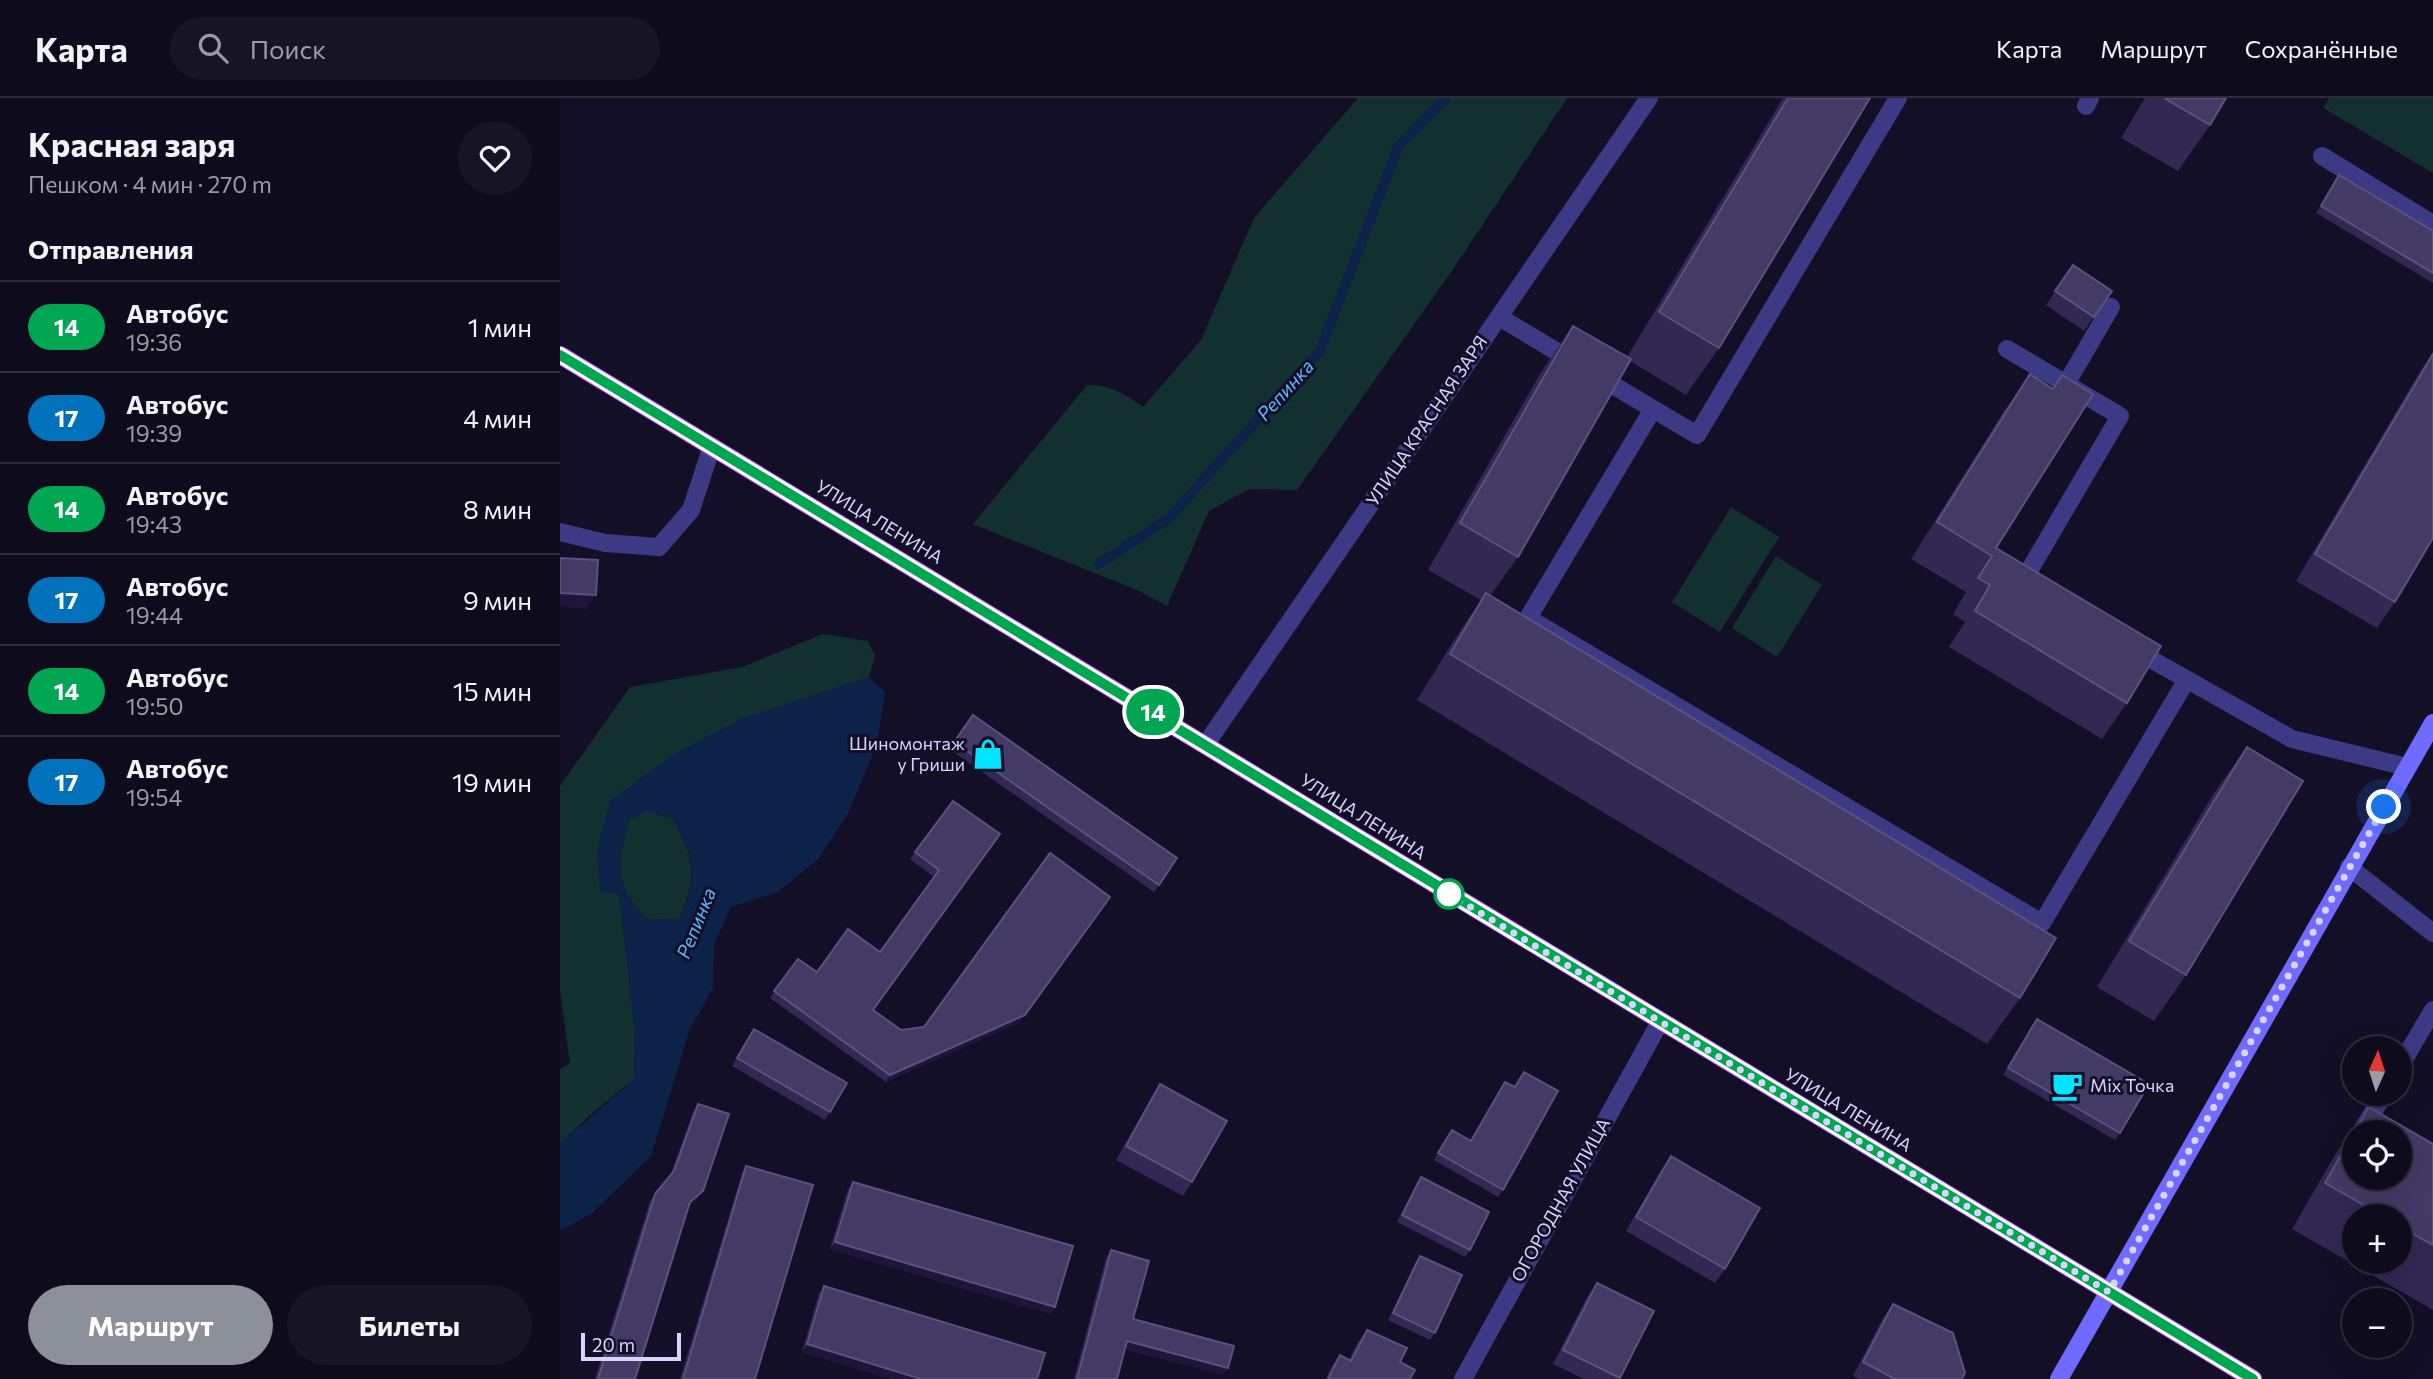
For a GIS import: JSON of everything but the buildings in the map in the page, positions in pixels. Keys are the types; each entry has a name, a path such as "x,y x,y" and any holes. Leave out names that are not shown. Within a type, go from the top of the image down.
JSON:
{"main road":[{"name":"УЛИЦА ЛЕНИНА","path":"560,355 2253,1379"}],"street":[{"name":"УЛИЦА КРАСНАЯ ЗАРЯ","path":"1206,744 1649,98"},
{"path":"1499,317 1698,435 1898,98"},
{"path":"2322,156 2433,224"},
{"path":"2066,384 2111,307"},
{"path":"2007,349 2120,416 2023,581 2046,596"},
{"path":"1653,409 1528,618 2042,923 2186,681"},
{"path":"560,532 605,543 659,547 691,510 712,446"},
{"path":"2116,638 2186,681 2292,739 2407,767"},
{"path":"2059,1379 2433,723"},
{"path":"2349,867 2433,933"},
{"path":"2412,1046 2433,1010"},
{"name":"ОГОРОДНАЯ УЛИЦА","path":"1463,1379 1660,1022"}],"green space":[{"path":"1358,98 1567,98 1451,272 1297,490 1249,489 1209,511 1167,606 1139,591 973,524 1087,385 1103,386 1117,391 1143,407 1201,340 1254,218"},
{"path":"2329,98 2433,98 2433,173 2323,108"},
{"path":"1731,507 1779,537 1720,632 1672,602"},
{"path":"1776,556 1822,585 1777,657 1732,628"},
{"path":"823,634 868,641 875,656 869,677 739,720 610,801 600,891 619,893 635,1030 634,1079 560,1144 560,1069 570,1063 560,991 560,786 630,687 742,667"},
{"path":"647,810 673,819 690,857 689,892 679,919 650,920 629,898 624,886 621,862 629,820"}],"water":[{"path":"869,677 885,692 877,744 849,812 819,858 778,892 731,907 714,945 713,988 690,1029 651,1156 591,1214 560,1231 560,1144 634,1079 635,1030 619,894 600,891 597,850 610,801 671,756 739,720","holes":["647,811 673,819 690,857 690,892 679,919 650,920 629,898 624,886 621,862 625,835 629,820"]}],"waterway":[{"name":"Репинка","path":"1099,564 1168,519 1320,351 1398,147 1446,98"}],"bus line":[{"name":"14","path":"560,355 2253,1379"}],"place":[{"name":"Шиномонтаж у Гриши","path":"988,754"},
{"name":"Mix Точка","path":"2067,1086"}],"route":[{"path":"1449,894 2109,1292 2384,807"}]}
